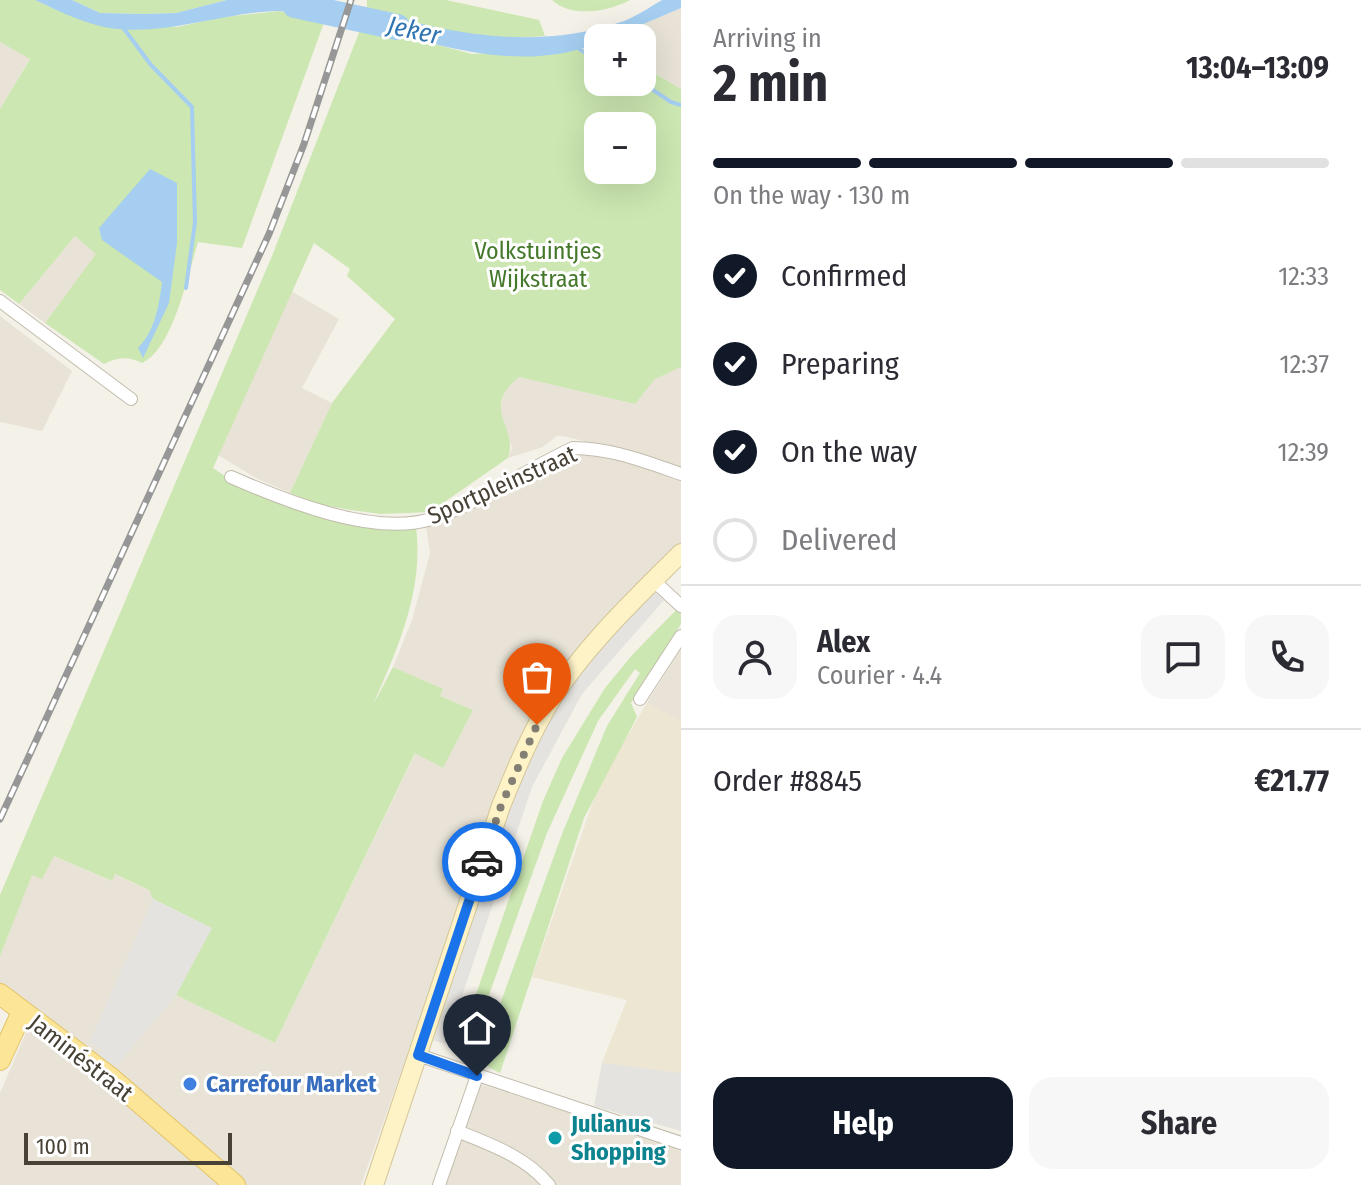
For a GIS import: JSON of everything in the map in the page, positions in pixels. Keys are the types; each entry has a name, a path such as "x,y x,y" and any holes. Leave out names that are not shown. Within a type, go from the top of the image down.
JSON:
{"main road":[{"name":"Jaminéstraat","path":"0,994 111,1078 235,1185"},
{"path":"0,1060 22,1012"}],"street":[{"path":"0,301 131,399"},
{"name":"Sportpleinstraat","path":"231,477 311,510 392,523 433,519 573,448 615,453 681,474"},
{"path":"377,1182 501,806 537,725 578,663 681,553"},
{"path":"653,580 681,606"},
{"path":"640,699 681,636"},
{"path":"418,1055 681,1143"},
{"path":"439,1185 477,1076"},
{"path":"457,1131 493,1145 537,1170 549,1185"}],"shaded area":[{"path":"681,8 681,89 656,74 656,24 644,24"},
{"path":"0,42 30,58 0,109"},
{"path":"75,236 97,254 45,323 19,304"},
{"path":"291,291 339,319 302,388 332,403 290,493 256,478 218,455"},
{"path":"0,316 72,371 42,431 0,422"},
{"path":"681,367 681,469 640,455 563,436 557,436 543,447 508,458 512,448 499,408 506,388 519,377 635,404 655,379"},
{"path":"609,456 681,479 681,543 617,605 569,662 456,917 361,1185 238,1185 112,1071 176,995 275,1043 416,752 443,767 473,710 440,696 442,689 393,667 412,620 430,553 426,526 448,519 567,458"},
{"path":"653,591 664,600 582,694 532,787 446,1044 432,1040 508,812 541,733 608,637"},
{"path":"681,649 681,722 647,703"},
{"path":"647,703 681,722 681,1131 594,1106 603,1060 627,1000 532,977 599,784"},
{"path":"54,856 111,881 114,874 149,890 153,899 89,1043 103,1050 96,1058 0,987 0,956 32,874"},
{"path":"153,899 212,928 176,995 112,1071 96,1058 102,1050 89,1043"},
{"path":"28,1028 107,1083 221,1185 0,1185 0,1093"},
{"path":"602,1063 681,1073 681,1131 594,1106"},
{"name":"Julianus Shopping","path":"479,1084 681,1146 681,1185 443,1185"}],"green space":[{"path":"0,0 35,0 57,10 177,27 223,17 279,11 325,20 242,248 198,242 171,327 153,355 142,363 123,358 104,364 45,323 96,254 75,236 19,304 0,290 0,109 30,59 0,42"},
{"path":"72,0 227,0 176,13 144,14 100,13"},
{"path":"367,0 446,0 539,20 545,36 499,37 454,32 367,9"},
{"path":"552,0 630,0 611,8 579,11 560,6"},
{"name":"Volkstuintjes Wijkstraat","path":"362,25 472,54 584,49 584,96 656,96 656,74 681,89 681,367 655,379 635,404 519,377 502,399 501,408 509,436 508,458 430,512 381,514 317,504 290,493 332,403 395,319 347,276 350,269 314,243 213,468 262,496 310,513 335,519 416,527 413,596 400,640 373,705 393,667 443,689 440,696 473,710 443,768 415,753 275,1043 176,995 211,928 153,899 149,890 115,874 112,881 54,856 42,879 32,875 0,956 0,895 272,256"},
{"path":"681,605 681,624 631,703 637,717 584,818 500,1073 479,1062 562,834 607,726 640,673 635,669 598,721 547,833 466,1059 455,1055 543,801 562,758 605,688"}],"water":[{"path":"35,0 72,0 100,13 144,14 176,13 227,0 329,0 325,20 276,11 137,30 96,25"},
{"path":"662,0 681,0 681,8 644,24 613,24 639,14"},
{"path":"367,9 463,32 527,37 584,31 584,47 539,56 509,56 450,48 362,25"},
{"path":"150,169 177,183 177,243 169,303 143,358 138,348 152,326 162,282 102,240 99,228"}],"waterway":[{"name":"Jeker","path":"295,5 397,27"},
{"path":"122,26 151,65 192,107 195,222 186,288"},
{"path":"579,49 584,52"},
{"path":"656,92 681,105"}],"railway":[{"path":"0,819 269,234 304,144 351,0"}],"way so far":[{"path":"482,862 501,806 537,725"}],"place":[{"name":"Carrefour Market","path":"190,1084"},
{"name":"Julianus Shopping","path":"555,1138"}],"route":[{"path":"477,1076 418,1055 482,862"}]}
